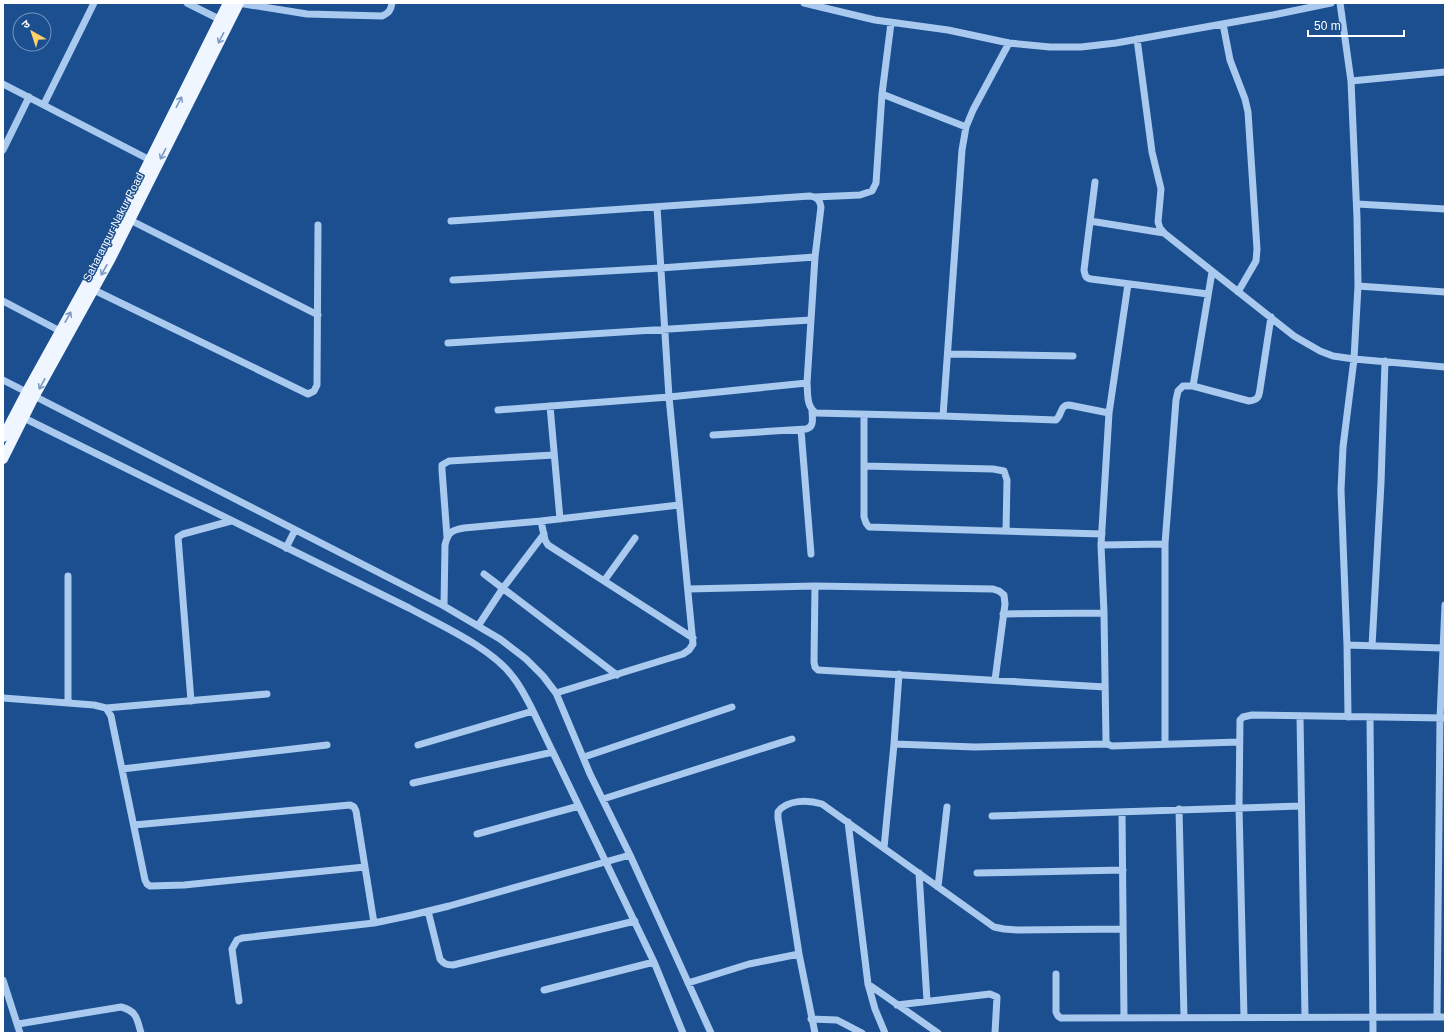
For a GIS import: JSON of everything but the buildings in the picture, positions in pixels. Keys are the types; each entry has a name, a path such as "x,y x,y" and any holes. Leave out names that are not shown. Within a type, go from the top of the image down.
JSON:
{"main road":[{"name":"Saharanpur-Nakur Road","path":"3,438 94,290 130,220 225,21 228,3"},
{"name":"Saharanpur-Nakur Road","path":"3,459 24,418 30,395 60,331 103,254 150,160 225,21 238,3"}],"street":[{"path":"44,104 94,3"},
{"path":"187,3 225,21"},
{"path":"238,3 307,14 382,16 390,11 392,3"},
{"path":"804,3 891,23 948,30 1009,43 1050,47 1081,46 1137,39 1331,3"},
{"path":"1340,3 1351,81 1358,286 1354,359 1341,471 1348,717"},
{"path":"451,220 810,196 860,195 872,192 876,183 882,94 891,23"},
{"path":"1223,24 1230,60 1245,99 1248,112 1257,242 1256,261 1238,292"},
{"path":"1137,39 1152,152 1161,189 1158,222 1164,233 1294,336 1320,351 1333,356 1354,359 1445,367"},
{"path":"943,416 962,150 966,127 973,110 1009,43"},
{"path":"1351,81 1445,72"},
{"path":"3,84 150,160"},
{"path":"882,94 966,127"},
{"path":"3,150 29,97"},
{"path":"1095,182 1084,270 1085,276 1091,279 1208,294"},
{"path":"713,435 801,430 812,426 812,410 809,404 807,383 815,257 821,207 819,200 815,197"},
{"path":"1356,204 1445,209"},
{"path":"556,693 683,654 689,650 693,644 669,397 657,207"},
{"path":"130,220 318,315"},
{"path":"1090,221 1164,233"},
{"path":"94,290 308,394 314,391 317,385 318,225"},
{"path":"453,280 815,257"},
{"path":"1193,386 1212,272"},
{"path":"1107,744 1101,545 1109,413 1128,284"},
{"path":"1358,286 1445,292"},
{"path":"3,301 60,331"},
{"path":"1165,743 1165,544 1176,400 1178,391 1183,386 1193,386 1249,401 1255,400 1259,397 1271,317"},
{"path":"448,344 811,320"},
{"path":"948,354 1073,356"},
{"path":"1372,646 1381,483 1385,362"},
{"path":"3,380 294,532 444,606 500,639 526,659 543,676 556,693 627,856 711,1033"},
{"path":"498,410 669,397 807,383"},
{"path":"812,410 816,413 822,414 1056,420 1060,416 1063,407 1065,405 1069,405 1109,413"},
{"path":"550,406 560,519"},
{"path":"864,415 864,517 869,527 1102,534"},
{"path":"24,418 231,521 287,545 450,630 487,652 501,664 513,676 524,692 579,806 609,861 654,962 683,1033"},
{"path":"801,430 811,554"},
{"path":"444,606 445,545 447,537 442,465 449,461 554,455"},
{"path":"864,466 993,469 1004,471 1006,475 1006,531"},
{"path":"447,537 453,530 464,528 541,522 679,505"},
{"path":"191,700 178,537 183,534 231,521"},
{"path":"541,522 548,545 693,638"},
{"path":"287,545 294,532"},
{"path":"478,626 503,588 544,534"},
{"path":"604,581 635,538"},
{"path":"1101,545 1165,544"},
{"path":"484,574 617,675"},
{"path":"68,576 68,703"},
{"path":"688,589 815,586 993,589 1004,595 1004,614 995,680"},
{"path":"815,586 814,662 815,667 818,670 1105,687"},
{"path":"1437,1016 1443,718 1442,648 1445,605"},
{"path":"1004,614 1104,613"},
{"path":"1347,646 1442,648"},
{"path":"884,848 899,674"},
{"path":"3,698 94,705 106,708 266,694"},
{"path":"584,757 732,707"},
{"path":"106,708 111,716 147,884 155,887 365,867"},
{"path":"418,745 533,711"},
{"path":"1244,1017 1239,807 1240,720 1243,717 1252,715 1443,718"},
{"path":"1300,716 1305,1017"},
{"path":"1370,717 1373,1033"},
{"path":"603,799 792,739"},
{"path":"894,744 975,747 1107,744 1112,746 1165,743 1239,742"},
{"path":"122,769 327,745"},
{"path":"413,784 553,752"},
{"path":"815,1033 799,954 778,812 785,805 806,801 814,801 822,804 994,926 1004,929 1123,929"},
{"path":"134,826 350,805 354,806 374,923"},
{"path":"477,834 579,806"},
{"path":"992,816 1302,806"},
{"path":"938,887 947,807"},
{"path":"1179,810 1184,1018"},
{"path":"1122,812 1124,1018"},
{"path":"848,822 868,984 874,1009 885,1033"},
{"path":"239,1001 232,949 237,940 242,938 374,923 428,911 627,856"},
{"path":"977,873 1122,870"},
{"path":"919,873 928,1001"},
{"path":"428,911 440,959 444,964 448,965 635,920"},
{"path":"688,983 749,964 799,954"},
{"path":"544,990 654,962"},
{"path":"1056,974 1056,1012 1058,1016 1065,1018 1445,1016"},
{"path":"3,980 20,1033"},
{"path":"868,984 938,1033"},
{"path":"897,1005 990,994 994,995 997,997 998,1003 995,1033"},
{"path":"18,1024 121,1007 128,1008 133,1012 137,1018 142,1033"},
{"path":"811,1018 837,1020 862,1033"}]}
